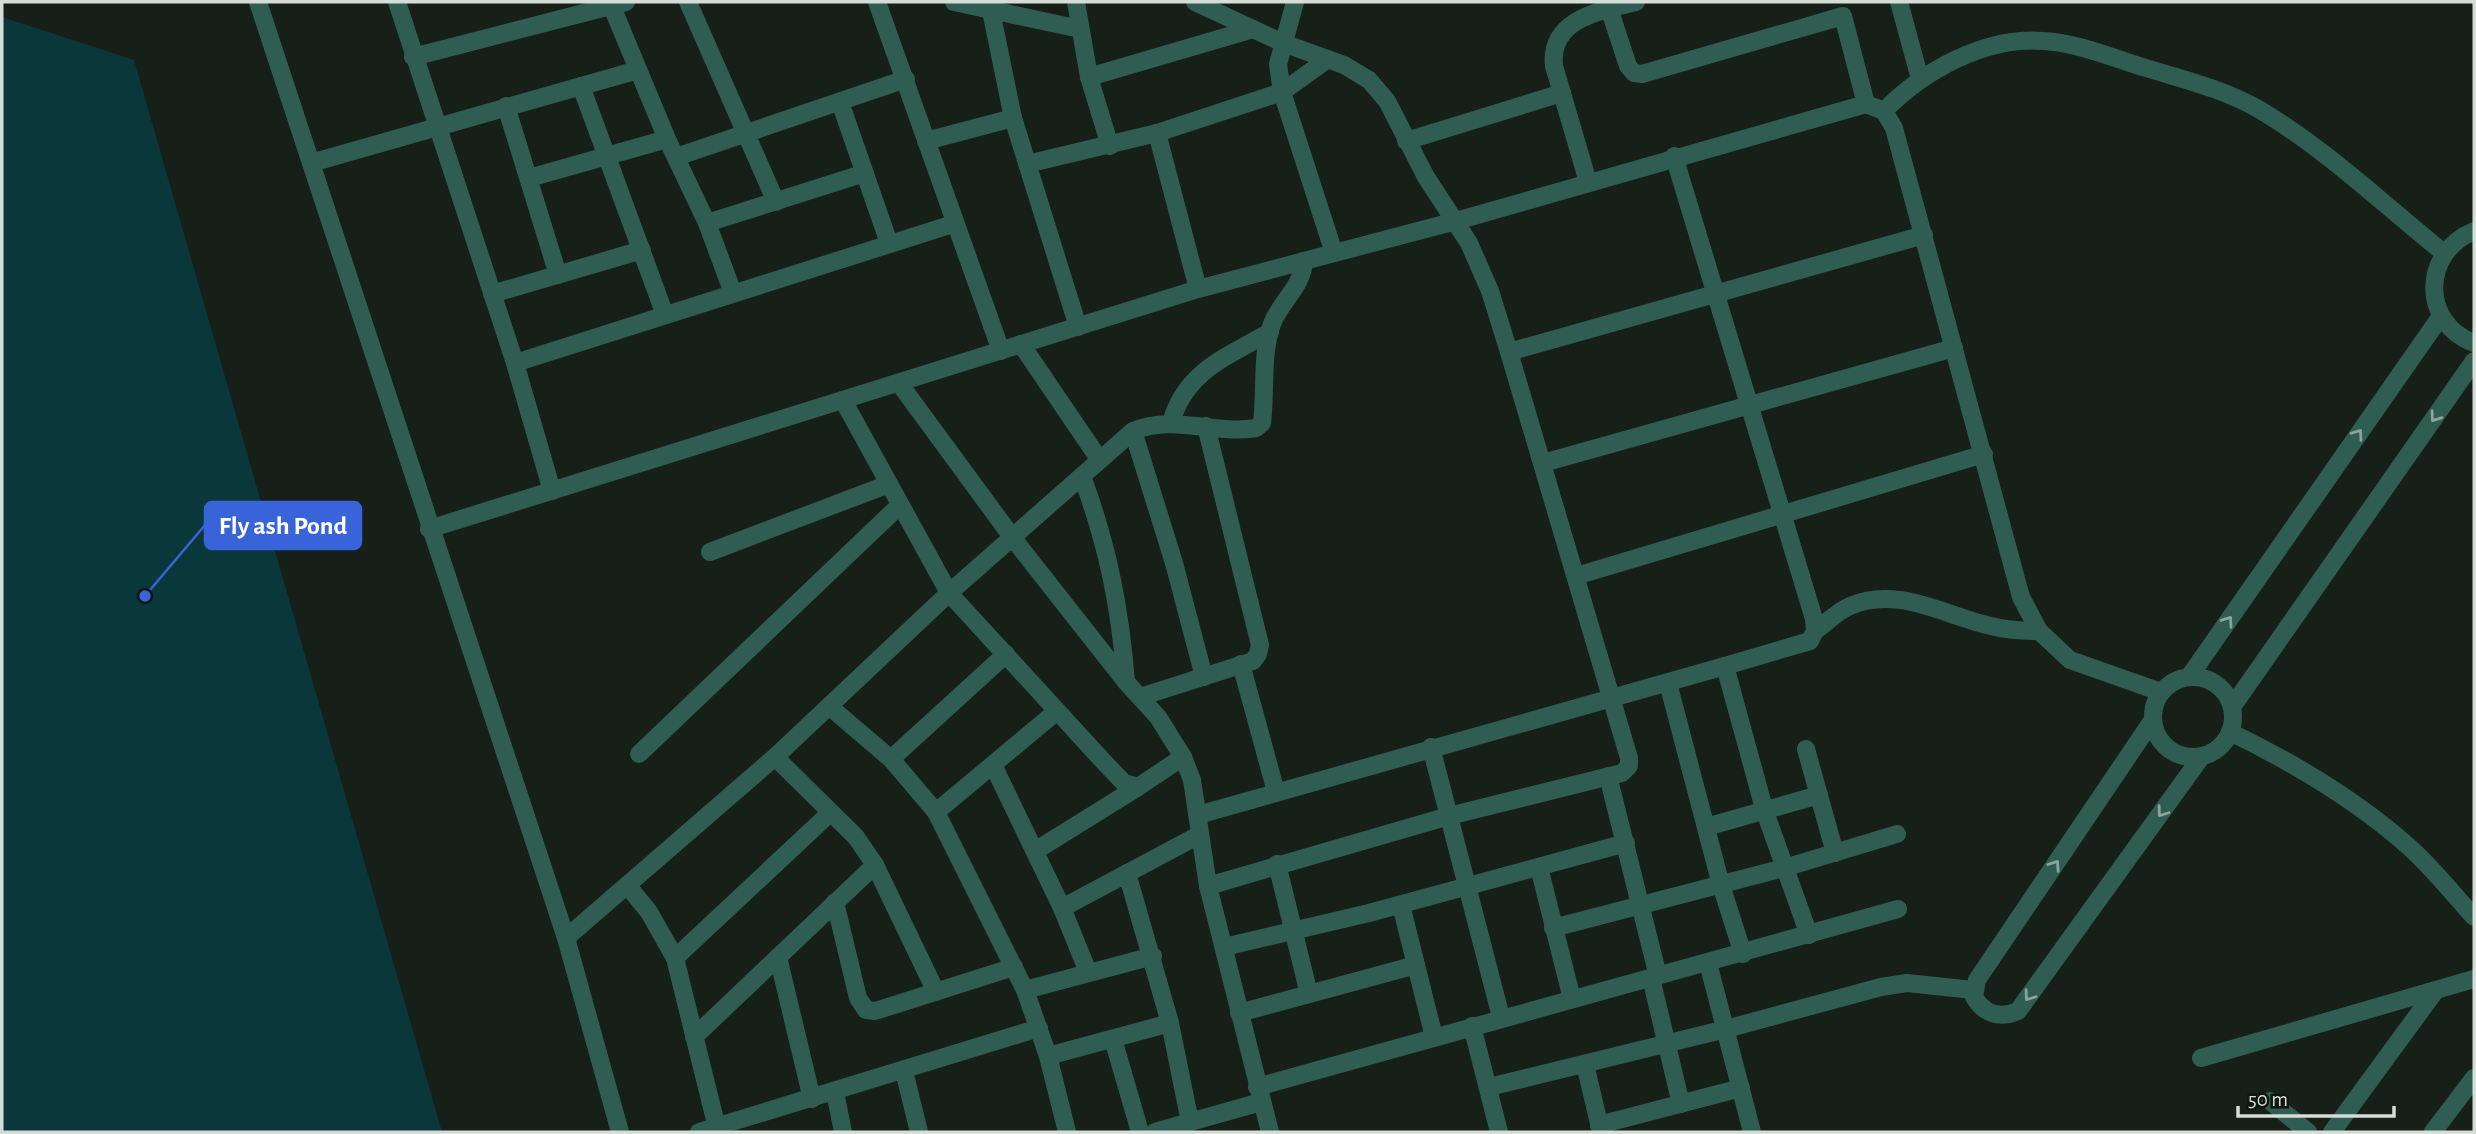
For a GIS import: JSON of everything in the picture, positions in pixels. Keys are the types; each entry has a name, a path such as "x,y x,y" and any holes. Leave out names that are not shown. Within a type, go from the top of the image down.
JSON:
{"street":[{"path":"258,2 429,529 566,938 620,1132"},
{"path":"397,2 515,363 552,491"},
{"path":"688,2 776,202"},
{"path":"877,2 906,79 953,224 1000,351"},
{"path":"954,2 1080,29"},
{"path":"1076,2 1089,77 1110,146"},
{"path":"1195,2 1283,43 1328,59 1369,80 1387,101 1406,141 1456,221 1490,291 1612,698 1629,766 1622,773 1449,816 1208,886"},
{"path":"1295,2 1278,64 1282,92 1334,253"},
{"path":"1588,182 1552,48 1558,35 1573,23 1608,5 1636,2"},
{"path":"1899,2 1920,79"},
{"path":"413,57 616,3 638,70 707,223 733,293"},
{"path":"1608,5 1628,66 1634,74 1642,74 1841,9 1866,104"},
{"path":"991,11 1013,118 1078,327"},
{"path":"1089,77 1253,29"},
{"path":"1884,111 1920,79 1981,51 2016,42 2044,41 2079,48 2222,90 2260,111 2299,137 2444,253"},
{"path":"1027,164 1110,146 1282,92 1328,59"},
{"path":"311,163 638,70"},
{"path":"676,158 906,79"},
{"path":"581,86 665,315"},
{"path":"1406,141 1562,93"},
{"path":"840,102 889,243"},
{"path":"429,529 1198,289 1456,221 1674,156 1866,104 1884,111 1894,128 2021,597 2039,631 2070,660 2161,692"},
{"path":"506,106 558,275"},
{"path":"926,141 1013,118"},
{"path":"1157,132 1198,289"},
{"path":"529,178 667,139"},
{"path":"1674,156 1815,631"},
{"path":"707,223 865,173"},
{"path":"515,363 953,224"},
{"path":"2474,231 2453,243 2444,253 2438,264 2433,290 2441,316 2459,336 2474,343"},
{"path":"1509,352 1924,235"},
{"path":"492,294 642,250"},
{"path":"566,938 775,757 949,593 1133,431 1152,423 1247,430 1262,423 1270,332 1282,305 1302,275 1304,261"},
{"path":"2189,677 2441,316"},
{"path":"1171,423 1177,401 1195,378 1270,332"},
{"path":"1021,344 1099,459"},
{"path":"1543,463 1954,348"},
{"path":"1973,990 1978,1004 1986,1011 2007,1016 2018,1011 2202,756 2224,743 2230,732 2232,707 2474,361"},
{"path":"899,383 1012,537 1126,682 1158,717 1183,757 1192,780 1208,886 1270,1132"},
{"path":"843,400 949,593 1124,783 1138,786"},
{"path":"1140,697 1253,660 1258,654 1260,645 1206,426"},
{"path":"1133,431 1174,563 1204,677"},
{"path":"1576,576 1984,454"},
{"path":"1082,476 1111,566 1121,616 1126,682"},
{"path":"710,552 889,484"},
{"path":"639,754 900,505"},
{"path":"1198,815 1431,747 1798,647 1810,641 1815,631 1847,606 1884,599 1913,601 1991,627 2039,631"},
{"path":"891,759 1006,654"},
{"path":"1241,664 1276,792"},
{"path":"1725,666 1765,812 1809,934"},
{"path":"2202,756 2177,754 2166,748 2155,731 2152,711 2161,692 2169,684 2189,677 2210,680 2219,686 2232,707"},
{"path":"1668,684 1721,885 1743,954"},
{"path":"830,707 891,759 936,812 1025,990 1048,1056 1067,1132"},
{"path":"936,812 1056,711"},
{"path":"1973,990 2152,721"},
{"path":"2230,732 2287,759 2409,846 2474,917"},
{"path":"1431,747 1501,1017"},
{"path":"1806,749 1836,853"},
{"path":"775,757 856,837 875,865 936,992"},
{"path":"1035,851 1183,757"},
{"path":"993,765 1062,908 1088,972"},
{"path":"1608,776 1642,906 1681,1104"},
{"path":"1706,827 1819,795"},
{"path":"675,958 830,813"},
{"path":"1553,928 1784,868 1897,834"},
{"path":"1062,908 1199,835"},
{"path":"1224,947 1401,905 1626,844"},
{"path":"1277,864 1309,994"},
{"path":"694,1037 875,865"},
{"path":"1539,867 1572,999"},
{"path":"1127,873 1170,1023 1190,1122"},
{"path":"627,886 649,912 675,958 718,1130"},
{"path":"835,902 861,1006 875,1011 1014,967"},
{"path":"1401,905 1434,1037"},
{"path":"1155,1132 1190,1122 1259,1094 1434,1037 1743,954 1898,909"},
{"path":"778,957 812,1099"},
{"path":"1025,990 1153,957"},
{"path":"1708,963 1752,1132"},
{"path":"1239,1013 1416,965"},
{"path":"2201,1058 2474,979"},
{"path":"1489,1087 1894,985 1908,983 1973,990"},
{"path":"2332,1132 2436,990"},
{"path":"1048,1056 1170,1023"},
{"path":"1472,1026 1499,1132"},
{"path":"699,1132 718,1130 1039,1028"},
{"path":"1113,1039 1140,1132"},
{"path":"1585,1064 1600,1129 1741,1088"},
{"path":"904,1071 919,1132"},
{"path":"2435,1131 2474,1077"},
{"path":"835,1092 843,1132"},
{"path":"2270,1101 2308,1132"}],"water":[{"path":"2,17 134,60 442,1132 2,1132"}],"place":[{"name":"Fly ash Pond","path":"145,596"}]}
